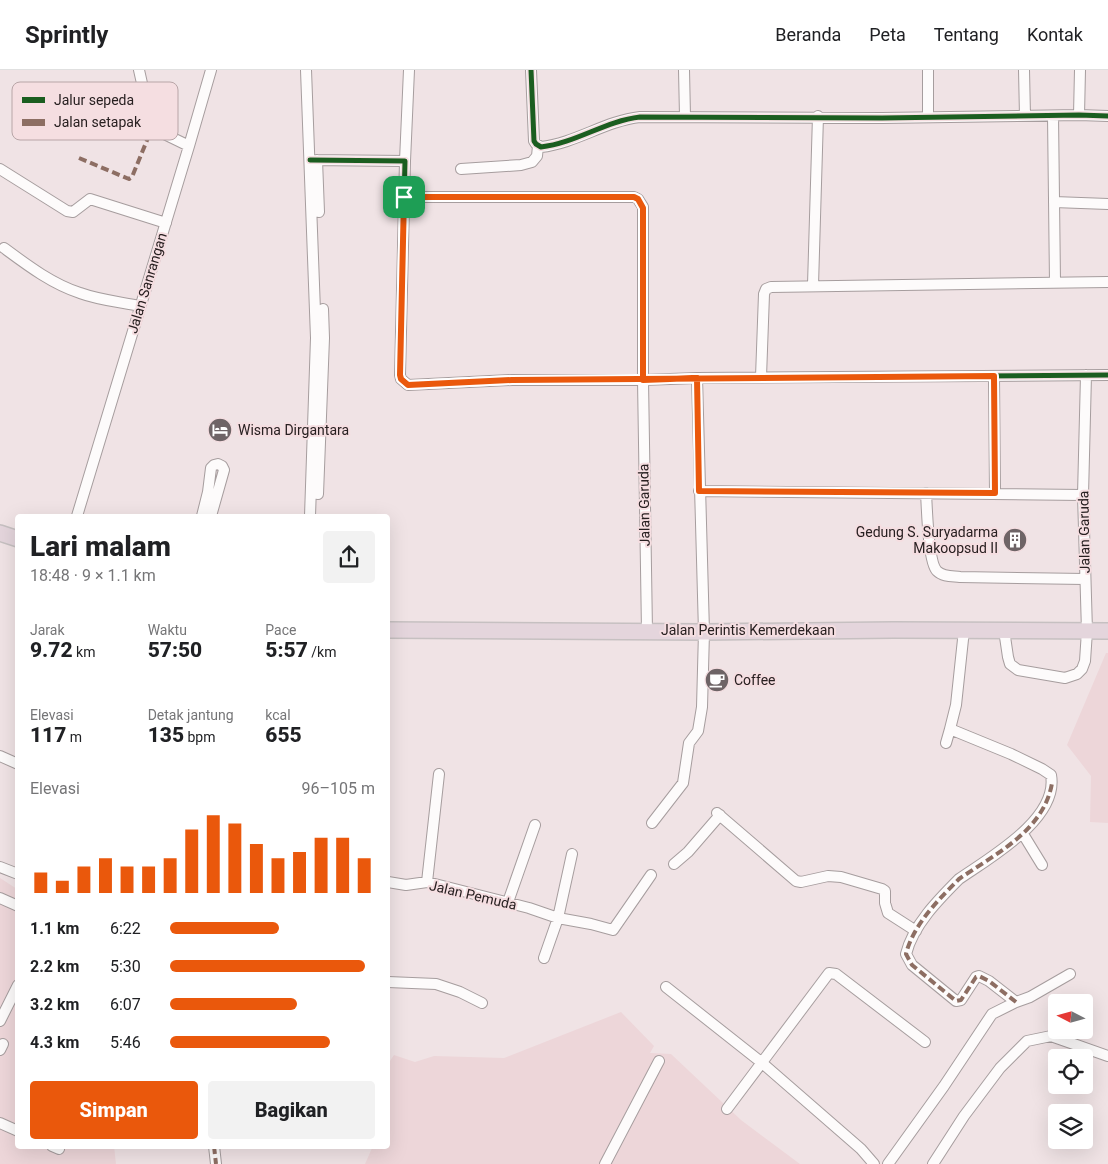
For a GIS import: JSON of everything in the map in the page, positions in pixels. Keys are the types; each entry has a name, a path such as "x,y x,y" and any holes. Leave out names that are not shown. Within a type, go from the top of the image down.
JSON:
{"highway":[{"path":"0,533 15,538"},
{"name":"Jalan Perintis Kemerdekaan","path":"390,630 647,630 704,632 875,630 1108,631"}],"street":[{"name":"Jalan Sanrangan","path":"78,514 211,70"},
{"path":"306,70 314,160 324,338 317,514"},
{"path":"409,70 400,375 404,383 408,385 512,380 1108,375"},
{"path":"461,169 521,165 532,162 537,156 538,146 534,141 531,70"},
{"path":"684,70 685,116"},
{"path":"928,70 928,117"},
{"path":"1024,70 1025,116"},
{"path":"1079,115 1080,70"},
{"path":"538,146 576,139 632,118 685,116 1108,116"},
{"path":"813,285 818,116"},
{"path":"1053,116 1055,282"},
{"path":"177,140 189,146"},
{"path":"314,160 405,161"},
{"path":"310,514 316,338 314,160"},
{"path":"0,169 66,211 73,212 90,200 96,200 166,223"},
{"name":"Jalan Garuda","path":"404,197 634,197 638,199 643,208 643,380 647,630"},
{"path":"1054,202 1108,204"},
{"path":"4,248 51,280 67,288 97,298 140,306"},
{"path":"761,377 764,291 771,287 1108,282"},
{"name":"Jalan Garuda","path":"1004,630 1010,664 1018,670 1065,678 1077,674 1082,669 1085,661 1087,631 1083,495 1086,375"},
{"path":"994,376 995,493"},
{"path":"652,823 683,783 689,743 699,727 702,707 704,632 697,378"},
{"path":"203,514 214,484 210,514"},
{"path":"699,491 1083,495"},
{"path":"926,493 932,558 937,571 943,575 960,577 1085,579"},
{"path":"946,743 956,705 964,630"},
{"path":"950,728 1042,769 1051,775 1052,783 1048,800 1033,824 1023,834 959,879 924,918 906,954 909,961 956,1001 961,1000 979,976 990,981 1016,1002"},
{"path":"0,756 15,763"},
{"path":"427,882 439,774"},
{"path":"674,864 688,852 718,814 796,881 800,882 828,876 841,877 882,888 885,891 885,903 888,913 916,931"},
{"path":"508,902 535,825"},
{"path":"1023,834 1042,865"},
{"path":"544,958 558,918 572,854"},
{"path":"0,866 15,873"},
{"name":"Jalan Pemuda","path":"390,882 406,884 427,882 508,902 558,918 612,930 651,875"},
{"path":"0,898 15,905"},
{"path":"727,1109 830,972 836,974 925,1042"},
{"path":"888,1164 944,1086 988,1017 1016,1002 1030,997 1070,974"},
{"path":"390,982 436,984 460,992 482,1003"},
{"path":"666,986 761,1062 854,1143 874,1164"},
{"path":"0,1021 15,991"},
{"path":"933,1164 964,1116 1000,1068 1028,1041 1050,1036 1108,1056"},
{"path":"605,1164 659,1061"},
{"path":"0,1122 15,1129"},
{"path":"214,1149 216,1164"}],"shaded area":[{"path":"1106,653 1108,653 1108,823 1090,822 1091,776 1067,745"},
{"path":"0,878 15,888 15,1149 114,1149 116,1164 0,1164"},
{"path":"621,1012 654,1046 650,1053 671,1054 741,1120 800,1164 365,1164 372,1149 390,1149 390,1061 394,1055 415,1062 434,1056 504,1058"}],"marked path":[{"path":"79,158 129,179 132,177 147,140"},
{"path":"1016,1002 989,981 979,976 976,977 961,1000 956,1001 912,965 906,954 914,933 935,904 951,887 959,879 1016,840 1029,828 1047,800 1052,783"},
{"path":"214,1149 216,1164"}],"cycle path":[{"path":"531,70 534,141 541,147 554,145 627,119 640,117 882,118 1108,116"},
{"path":"310,160 405,161 400,375 401,379 408,385 512,380 1108,375"}],"place":[{"name":"Wisma Dirgantara","path":"220,430"},
{"name":"Gedung S. Suryadarma Makoopsud II","path":"1015,540"},
{"name":"Coffee","path":"717,680"}],"route":[{"path":"404,197 400,375 404,383 416,385 512,380 643,380 697,378 994,376 995,493 699,491 697,378 643,380 643,208 638,199 634,197 404,197"}]}
